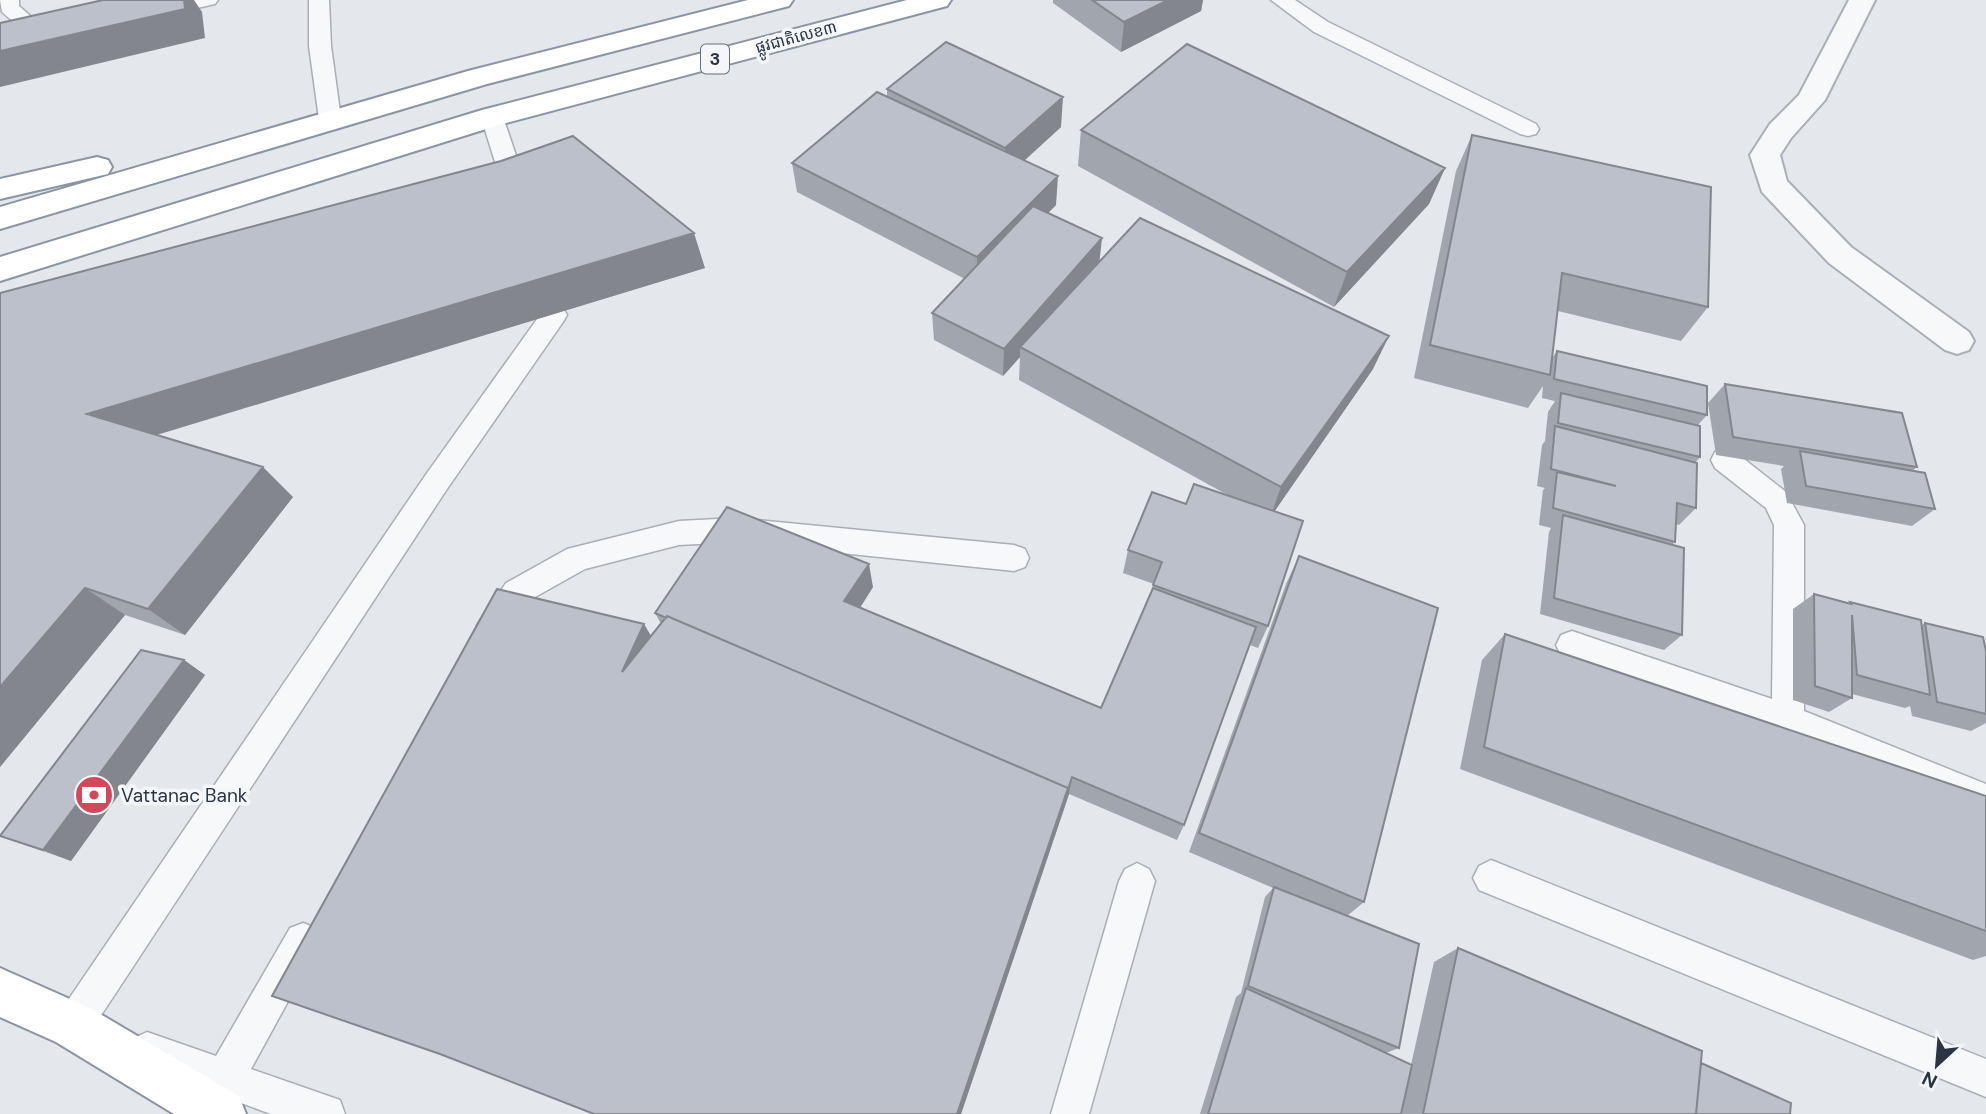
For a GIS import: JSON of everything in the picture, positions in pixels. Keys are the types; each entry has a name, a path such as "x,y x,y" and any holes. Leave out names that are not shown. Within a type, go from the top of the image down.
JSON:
{"highway":[{"name":"3","path":"298,128 478,78 780,0"},
{"name":"ផ្លូវជាតិលេខ៣","path":"310,172 492,117 938,0"},
{"path":"0,189 298,128"},
{"path":"0,218 298,128"},
{"path":"0,243 310,172"},
{"path":"0,269 310,172"},
{"path":"0,296 64,278 310,172"},
{"path":"0,992 223,1096"}],"street":[{"path":"1862,0 1811,100 1780,131 1765,155 1773,185 1840,255 1957,341"}],"lane":[{"path":"9,0 9,8 30,26 79,27"},
{"path":"131,16 208,0"},
{"path":"318,0 320,46 330,119"},
{"path":"1281,0 1321,27 1528,129"},
{"path":"492,117 518,197"},
{"path":"73,1025 437,481 554,315"},
{"path":"1725,460 1776,500 1789,525 1788,720"},
{"path":"477,644 517,592 578,558 678,533 736,530 1014,558"},
{"path":"1572,645 1788,720 1986,800"},
{"path":"1491,878 1986,1078"},
{"path":"1070,1114 1137,881"},
{"path":"320,913 223,1096 326,1114"}],"building":[{"path":"103,0 184,0 185,9 0,51 0,23"},
{"path":"1092,0 1168,0 1124,22"},
{"path":"946,42 1063,97 1005,148 887,89"},
{"path":"1187,44 1445,168 1347,272 1081,130"},
{"path":"877,92 1058,176 977,257 792,163"},
{"path":"1472,135 1711,187 1708,307 1562,273 1550,375 1430,345"},
{"path":"573,136 694,233 87,414 263,467 148,609 85,588 0,687 0,293 501,161"},
{"path":"1033,206 1102,238 1004,349 932,313"},
{"path":"1140,218 1389,336 1281,487 1020,347"},
{"path":"1557,351 1707,386 1707,415 1554,379"},
{"path":"1725,384 1902,413 1917,467 1733,437"},
{"path":"1561,393 1700,426 1700,457 1558,423"},
{"path":"1555,426 1697,463 1696,508 1677,503 1675,542 1553,508 1557,472 1616,486 1551,469"},
{"path":"1800,451 1925,473 1935,509 1806,486"},
{"path":"1194,484 1303,521 1268,626 1153,585 1162,562 1128,550 1152,492 1186,504"},
{"path":"727,507 869,564 844,601 1101,708 1153,588 1256,627 1184,825 1072,777 1067,792 1068,788 655,613"},
{"path":"1563,515 1684,548 1682,635 1554,598"},
{"path":"1299,556 1438,608 1364,902 1199,833"},
{"path":"497,589 644,624 622,672 667,616 1068,788 957,1114 594,1114 440,1054 272,996"},
{"path":"1814,594 1921,620 1930,695 1857,675 1852,615 1852,698 1815,686"},
{"path":"1925,623 1983,637 1986,651 1986,714 1937,702"},
{"path":"1505,634 1986,796 1986,931 1484,747"},
{"path":"141,650 184,660 43,850 0,836"},
{"path":"1274,887 1419,944 1399,1048 1248,986"},
{"path":"1458,948 1702,1051 1696,1114 1423,1114"},
{"path":"1246,988 1412,1065 1401,1114 1208,1114"},
{"path":"1701,1063 1791,1103 1790,1114 1696,1114"}],"place":[{"name":"Vattanac Bank","path":"94,795"}]}
